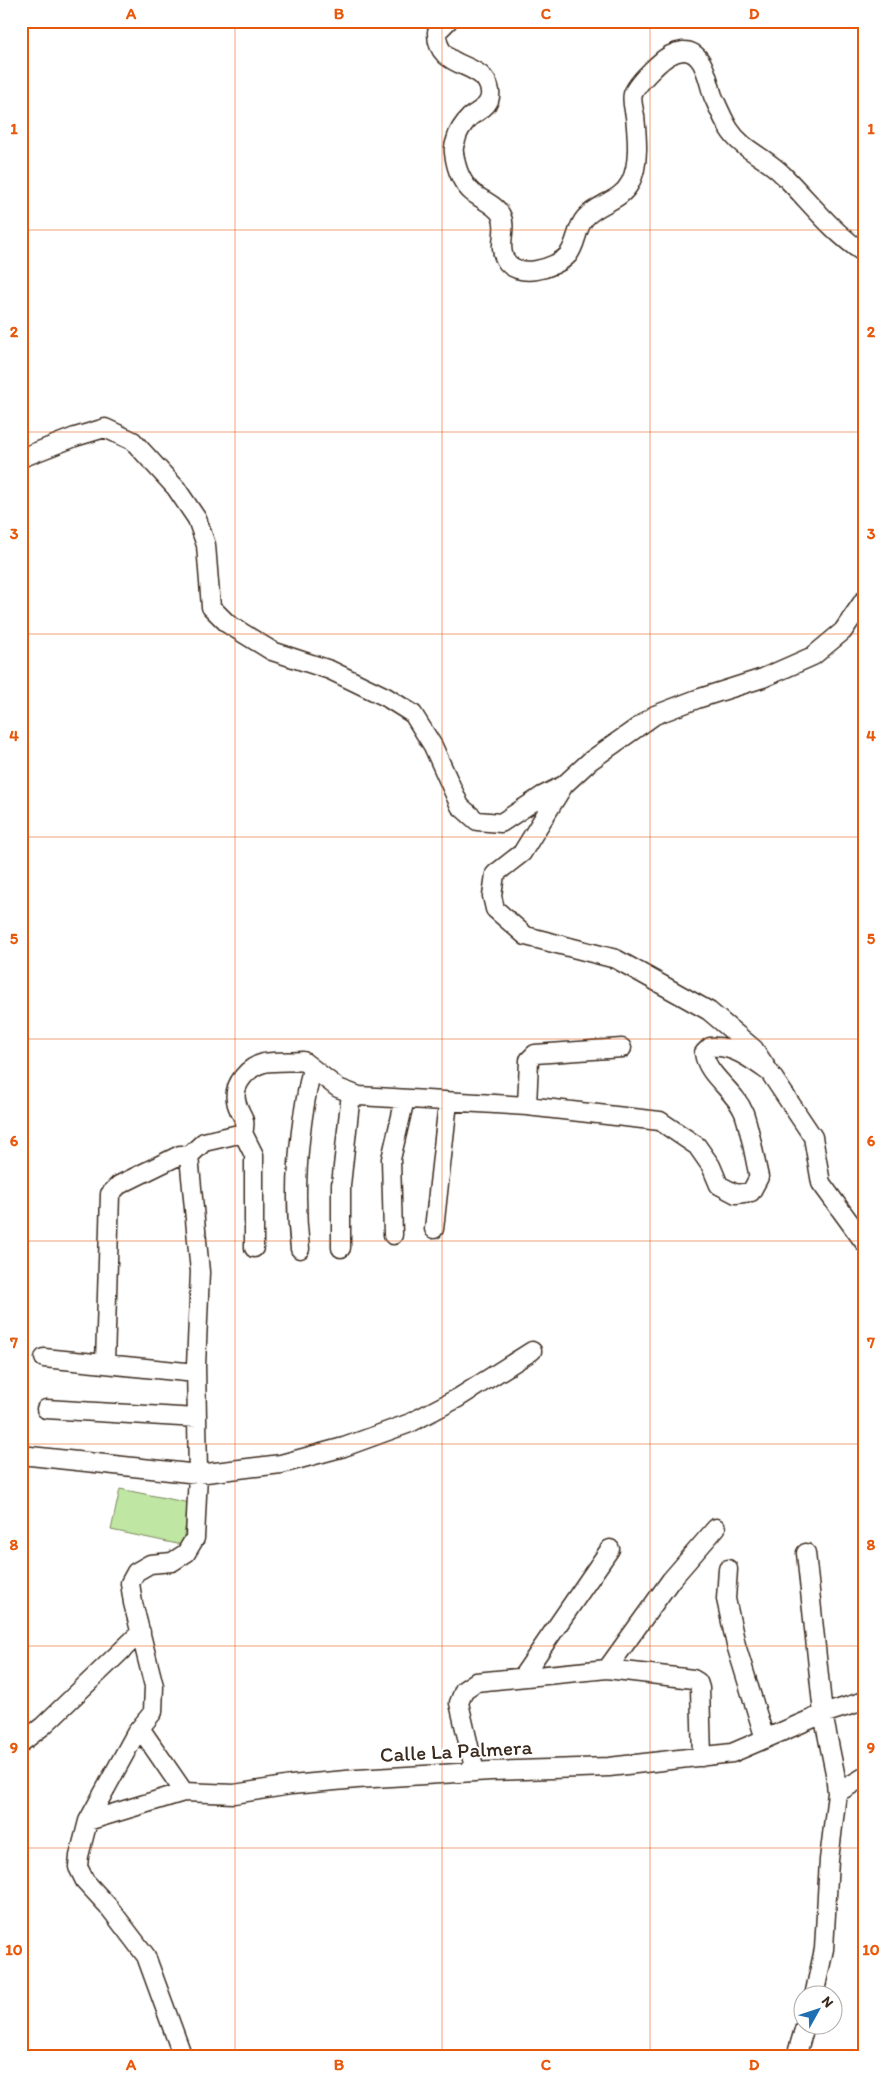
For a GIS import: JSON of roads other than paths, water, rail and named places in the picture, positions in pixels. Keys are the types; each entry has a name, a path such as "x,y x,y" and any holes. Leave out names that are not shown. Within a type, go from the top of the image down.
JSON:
{"street":[{"path":"448,21 437,32 438,46 444,56 476,72 490,88 487,104 470,117 459,130 453,150 458,174 472,192 500,212 504,222 501,249 511,267 531,271 550,266 561,260 569,254 577,239 582,220 596,208 620,196 631,183 636,163 633,95 646,76 663,59 674,53 685,51 695,55 703,64 713,96 736,139 744,147 782,173 846,241 864,253"},
{"path":"21,458 75,437 105,428 132,441 176,488 197,520 206,545 210,607 228,624 272,650 330,670 386,697 413,714 433,746 460,806 477,821 501,823 542,796 564,785"},
{"path":"864,600 843,631 812,656 763,678 697,699 655,715 590,761 564,785 522,853 495,874 492,896 495,909 526,936 616,959 709,1012 754,1049 813,1137 821,1183 864,1242"},
{"path":"254,1248 254,1155 243,1134 246,1123 236,1101 237,1084 245,1074 262,1063 303,1061 338,1088 359,1096 527,1106 660,1121 697,1146 712,1166 719,1185 736,1194 751,1192 759,1177 744,1113 733,1094 706,1063 704,1053 710,1047 721,1046 745,1055 770,1072"},
{"path":"527,1106 530,1060 535,1054 622,1048"},
{"path":"300,1249 296,1212 304,1106 312,1068"},
{"path":"341,1248 341,1185 351,1093"},
{"path":"393,1235 391,1159 405,1099"},
{"path":"434,1229 448,1102"},
{"path":"183,2057 146,1956 108,1906 85,1881 78,1867 88,1821 140,1728 153,1712 154,1686 130,1583 136,1572 150,1564 172,1562 186,1553 195,1538 198,1474 196,1374 200,1272 190,1156 204,1142 243,1134"},
{"path":"105,1364 110,1194 119,1185 180,1155 190,1156"},
{"path":"21,1455 198,1474 281,1464 344,1447 410,1423 458,1398 532,1351"},
{"path":"44,1358 196,1374"},
{"path":"46,1409 197,1418"},
{"path":"607,1669 671,1580 716,1528"},
{"path":"522,1677 610,1549"},
{"path":"806,1553 824,1714 837,1793 829,1860 824,1950 816,1986"},
{"path":"728,1569 726,1599 736,1646 765,1739"},
{"path":"21,1743 43,1726 140,1632"},
{"path":"475,1772 459,1703 464,1690 476,1682 607,1669 693,1679 698,1682 700,1688 702,1757"},
{"name":"Calle La Palmera","path":"88,1821 184,1792 234,1794 357,1778 609,1767 732,1753 824,1714 864,1701"},
{"path":"140,1728 184,1792"},
{"path":"837,1793 864,1778"},
{"path":"796,2057 802,2036"}]}
